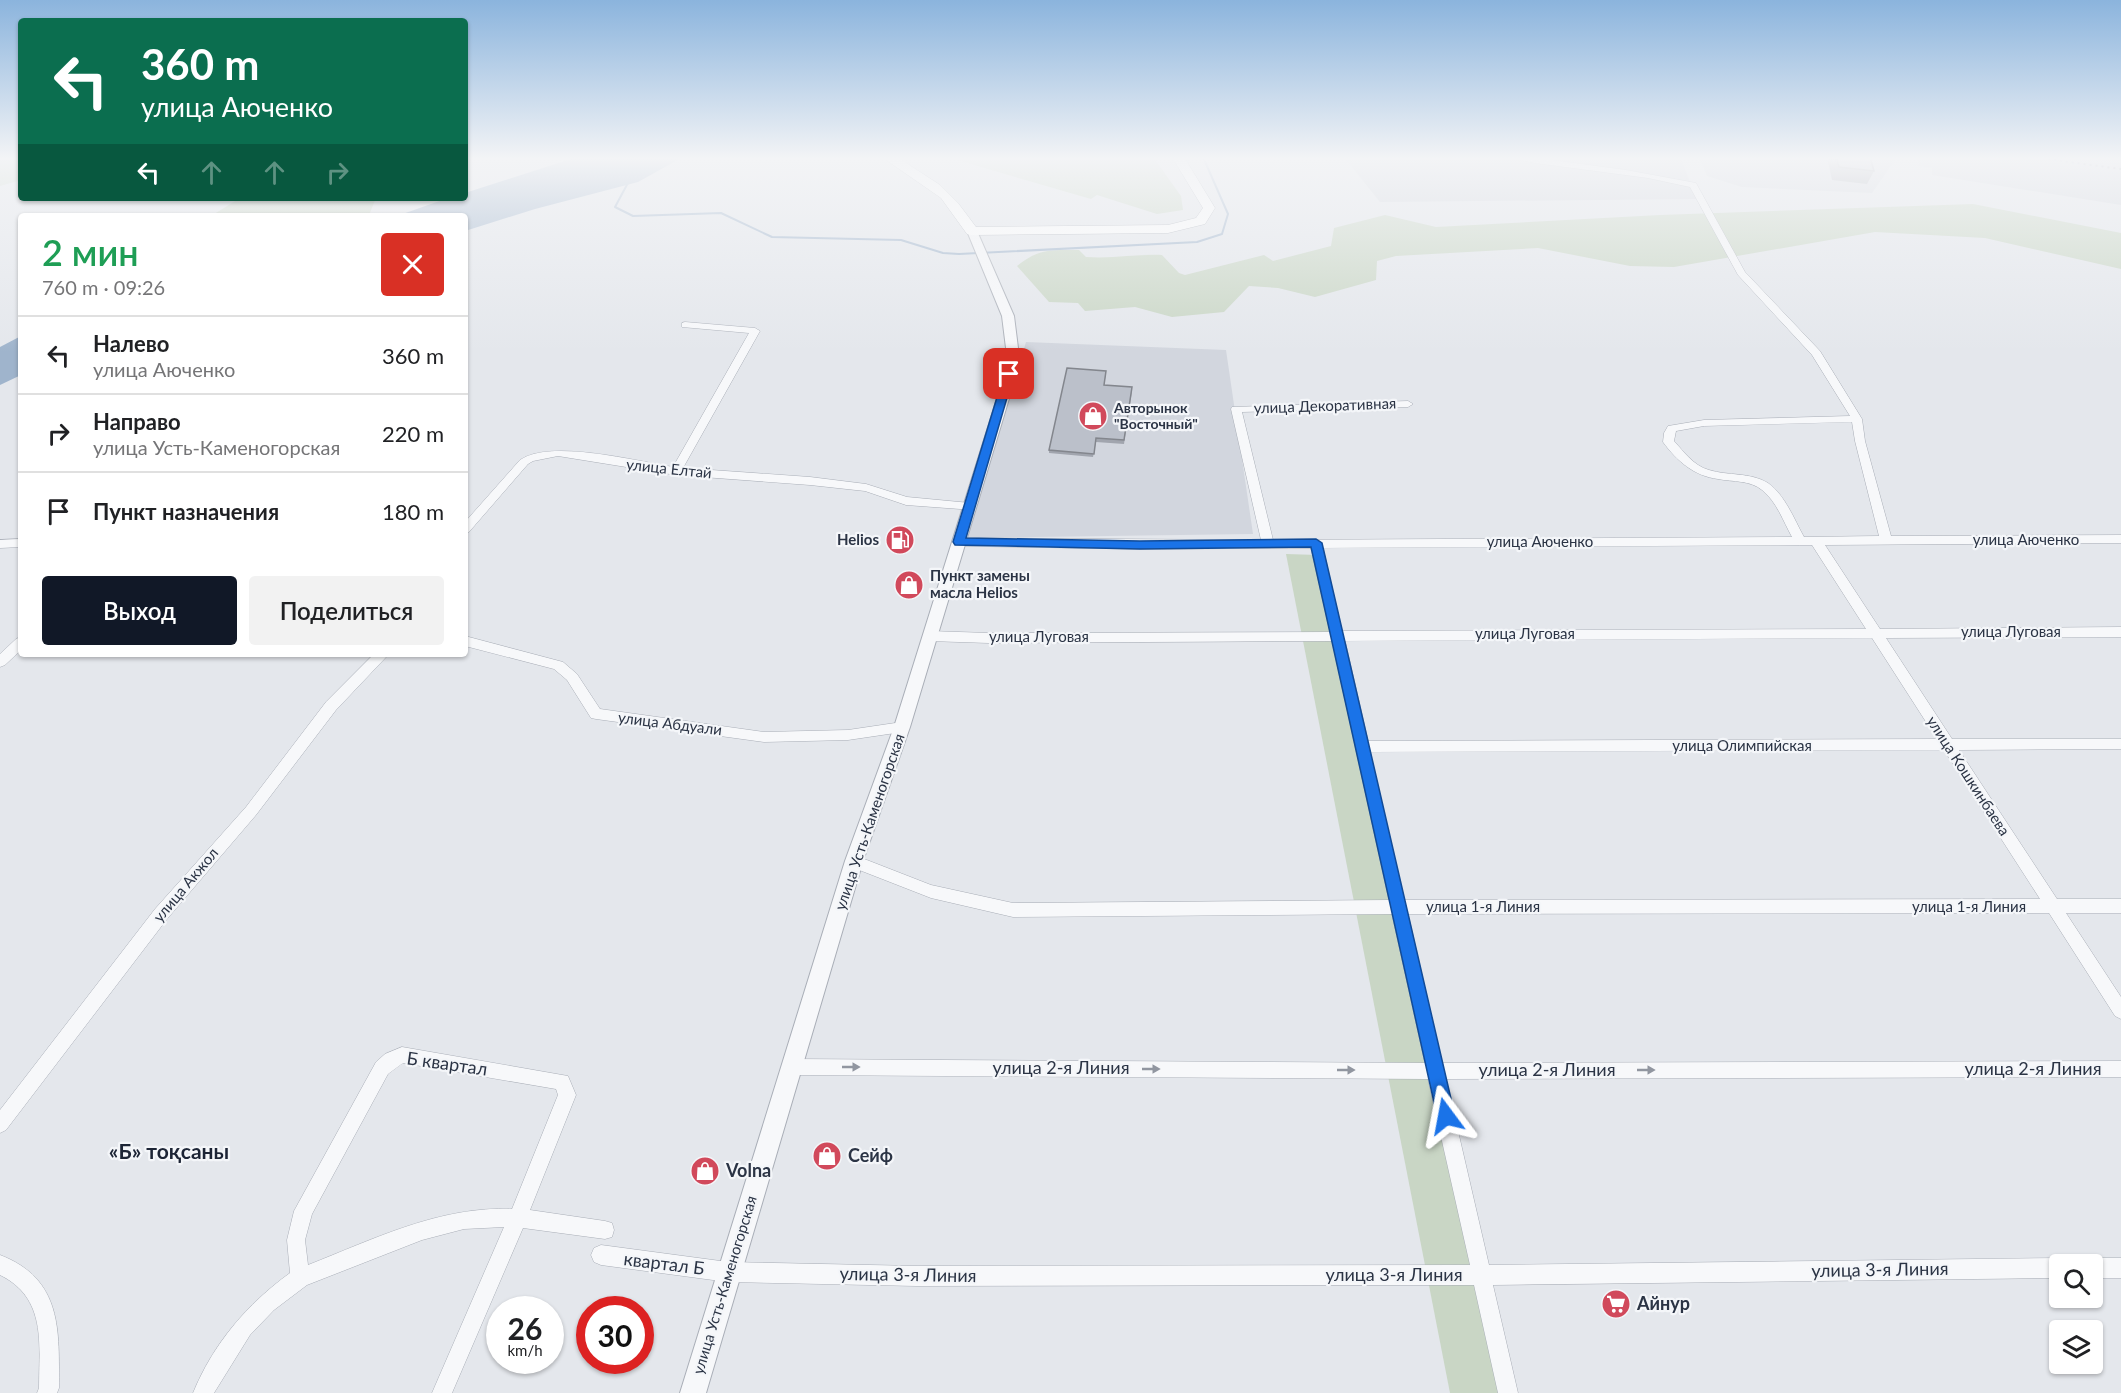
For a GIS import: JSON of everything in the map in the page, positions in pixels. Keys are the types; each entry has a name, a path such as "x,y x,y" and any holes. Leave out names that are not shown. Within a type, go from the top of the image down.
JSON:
{"main road":[{"path":"967,222 972,231 1168,229 1201,222"}],"street":[{"path":"1713,222 1741,273 1816,353 1857,419 1860,441 1886,540"},
{"name":"улица Усть-Каменогорская","path":"693,1393 854,861 902,727 1005,392 1013,356 1008,316 972,231"},
{"path":"676,471 755,331 685,325"},
{"name":"улица Декоративная","path":"1268,543 1236,409 1408,404"},
{"path":"1800,541 1772,493 1757,483 1743,478 1700,471 1687,462 1668,441 1669,433 1672,428 1704,423 1857,419"},
{"name":"улица Елтай","path":"468,525 495,492 530,458 558,453 676,471 810,481 866,488 906,501 970,507"},
{"name":"улица Аюченко","path":"959,542 1140,545 2121,539"},
{"name":"улица Кошкинбаева","path":"1816,541 2121,1011"},
{"path":"0,544 18,543"},
{"path":"1316,543 1508,1393"},
{"name":"улица Луговая","path":"929,636 989,638 2121,632"},
{"name":"улица Абдуали","path":"468,642 558,664 572,677 596,714 764,737 848,735 902,727"},
{"path":"0,662 18,645"},
{"name":"улица Акжол","path":"0,1124 168,906 251,811 331,706 379,657"},
{"name":"улица Олимпийская","path":"1362,747 2121,744"},
{"name":"улица 1-я Линия","path":"854,861 899,882 978,905 1013,910 2121,906"},
{"name":"Б квартал","path":"300,1278 296,1240 303,1211 382,1068 391,1060 402,1055 562,1082 567,1095 539,1168 442,1393"},
{"name":"улица 2-я Линия","path":"792,1067 1435,1071 2121,1069"},
{"path":"203,1393 235,1338 256,1312 300,1278 412,1234 466,1220 516,1218 606,1230"},
{"name":"квартал Б","path":"601,1255 728,1272"},
{"path":"0,1265 11,1268 29,1283 47,1316 49,1388 47,1393"},
{"name":"улица 3-я Линия","path":"728,1272 917,1276 1482,1275 2049,1268"},
{"path":"2103,1268 2121,1268"}],"shaded area":[{"path":"1026,342 1226,350 1253,534 966,538"}],"green space":[{"path":"1358,222 1415,222 1436,227 1529,222 2065,222 2121,233 2121,269 1985,238 1875,232 1674,267 1630,266 1538,248 1396,256 1377,261 1376,280 1315,297 1278,288 1249,286 1224,312 1172,317 1135,307 1085,311 1078,303 1049,302 1017,266 1039,253 1053,250 1079,250 1086,257 1162,255 1179,273 1185,275 1264,255 1273,261 1331,246 1334,228"},
{"path":"1286,554 1318,555 1503,1393 1450,1393"}],"water":[{"path":"468,222 494,222 468,230"},
{"path":"18,338 18,376 0,385 0,347"}],"building":[{"name":"Авторынок \"Восточный\"","path":"1067,368 1106,371 1104,385 1132,387 1124,440 1096,438 1094,454 1049,450"}],"waterway":[{"path":"740,222 772,237 901,240 943,253 959,254 1197,242 1222,234 1226,222"}],"place":[{"name":"Авторынок \"Восточный\"","path":"1093,416"},
{"name":"Helios","path":"900,540"},
{"name":"Пункт замены масла Helios","path":"909,585"},
{"name":"Сейф","path":"827,1156"},
{"name":"Volna","path":"705,1171"},
{"name":"Айнур","path":"1616,1304"}],"district":[{"name":"«Б» тоқсаны","path":"169,1152"}],"route":[{"path":"1009,374 959,542 1140,545 1316,543 1446,1116"}]}
